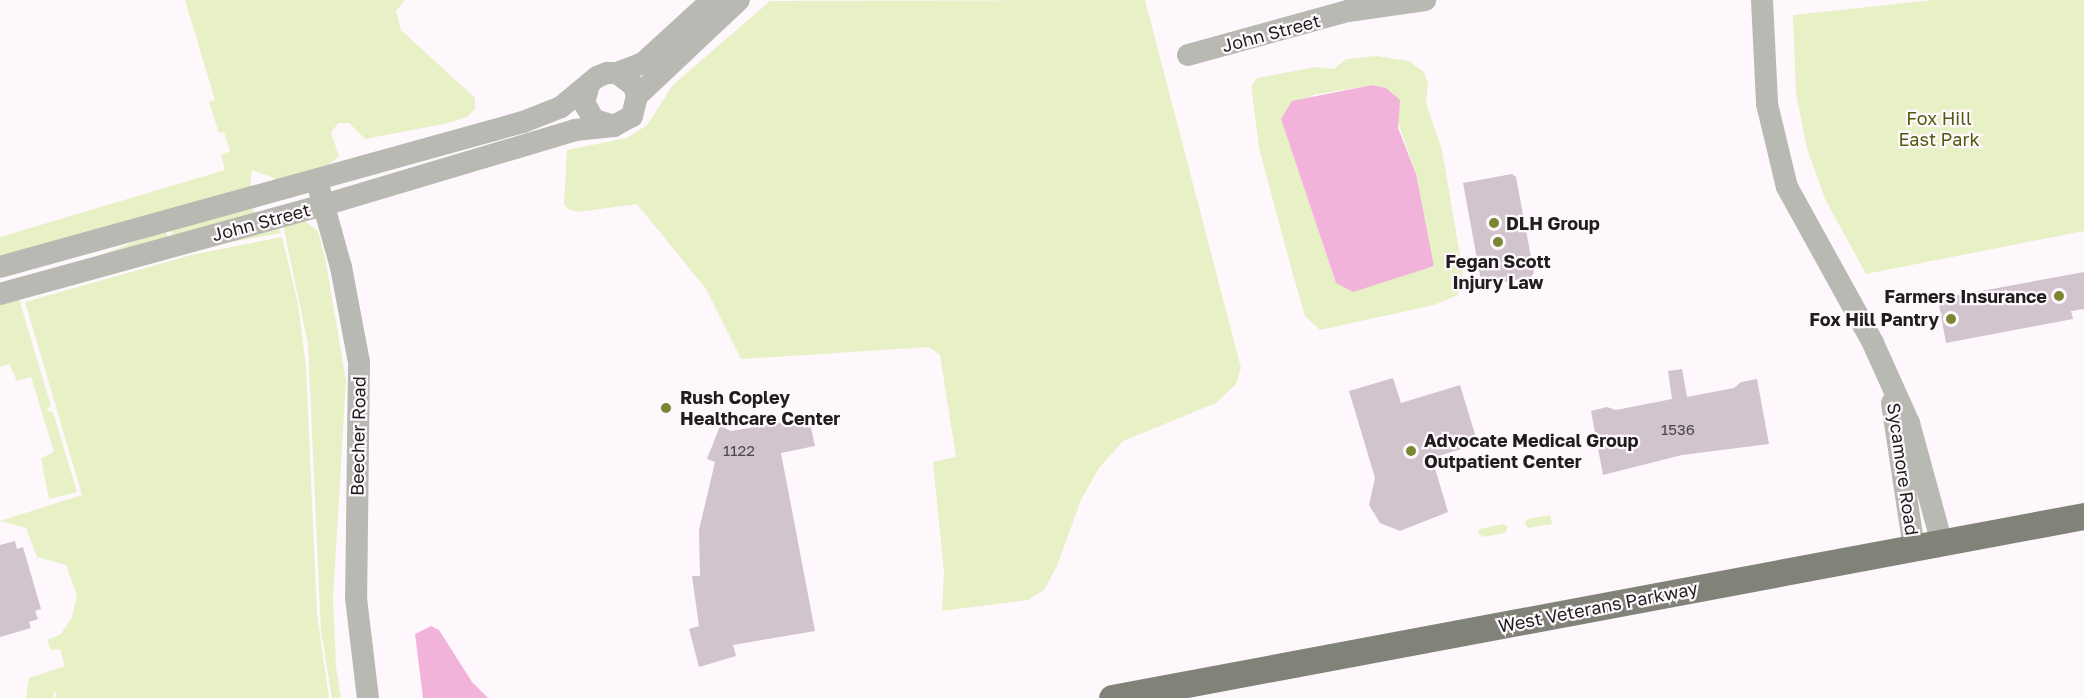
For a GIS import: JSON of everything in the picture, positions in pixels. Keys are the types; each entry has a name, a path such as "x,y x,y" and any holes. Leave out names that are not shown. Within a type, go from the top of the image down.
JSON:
{"main road":[{"name":"West Veterans Parkway","path":"1112,698 2084,516"}],"street":[{"path":"617,73 634,86 637,96 632,116 614,126 600,124 589,116 584,96 589,84 607,73 617,73 643,63 712,0"},
{"path":"637,96 739,0"},
{"name":"John Street","path":"1188,55 1347,6 1425,0"},
{"name":"Sycamore Road","path":"1762,0 1767,104 1787,187 1873,343 1891,389 1909,423 1942,544"},
{"name":"John Street","path":"0,294 324,205 517,135 561,107 589,84"},
{"name":"John Street","path":"0,267 316,179 517,135 614,126"},
{"name":"Beecher Road","path":"316,179 341,267 359,362 356,598 368,698"},
{"name":"Sycamore Road","path":"1891,389 1896,444 1914,548"}],"green space":[{"path":"185,0 405,0 396,11 401,30 475,98 475,109 467,117 444,124 365,139 349,123 338,123 331,133 339,156 330,164 279,180 252,170 250,188 0,261 0,237 225,170 221,155 230,151 224,132 219,133 209,102 215,100"},
{"path":"1145,0 1241,368 1236,384 1216,403 1123,441 1099,468 1081,500 1057,566 1044,590 1028,600 942,611 944,572 933,462 956,457 940,355 929,347 741,359 706,289 637,204 577,212 568,209 564,204 567,150 627,138 647,125 673,85 770,1"},
{"name":"Fox Hill East Park","path":"1933,0 2084,0 2084,231 1866,274 1825,199 1807,148 1796,94 1793,15"},
{"path":"1376,56 1409,61 1424,72 1428,84 1426,103 1442,150 1463,273 1458,295 1434,305 1320,330 1305,316 1292,271 1259,148 1251,86 1257,78 1316,67 1334,69 1346,59","holes":["1372,85 1386,88 1416,174 1434,267 1336,283 1281,119 1313,95"]},
{"path":"253,208 254,213 173,237 171,229"},
{"path":"305,221 318,231 326,263 346,381 333,599 336,667 341,698 332,698 321,631 308,344 283,225"},
{"path":"279,226 281,233 226,243 19,299 51,406 46,410 53,412 77,492 49,499 41,458 54,452 31,377 17,381 9,364 0,367 0,300"},
{"path":"165,230 168,238 9,300 5,291"},
{"path":"282,237 298,304 306,367 317,615 329,698 54,698 57,694 54,692 53,698 26,698 29,678 65,666 60,649 51,650 47,640 61,634 72,617 77,595 66,565 37,557 26,528 0,521 82,495 25,302 191,255"},
{"path":"1550,515 1552,524 1528,528 1525,524 1527,519"},
{"path":"1503,524 1508,527 1505,533 1482,537 1478,533 1480,529"}],"shaded area":[{"path":"1372,85 1386,88 1400,100 1398,128 1416,174 1434,266 1353,292 1336,283 1281,119 1292,101"},
{"path":"431,626 439,630 472,682 488,698 423,698 415,634"}],"building":[{"path":"1512,174 1516,177 1534,273 1531,277 1482,286 1463,183"},
{"path":"2084,272 2084,309 2071,311 2073,319 1946,343 1938,299"},
{"path":"1682,369 1687,397 1734,388 1741,382 1757,379 1769,444 1682,455 1603,475 1591,411 1607,407 1616,410 1672,399 1668,371"},
{"name":"Advocate Medical Group Outpatient Center","path":"1393,378 1401,403 1460,385 1478,444 1432,458 1448,512 1400,531 1380,523 1369,505 1375,478 1349,391"},
{"path":"809,418 815,446 781,453 815,631 733,645 736,656 699,667 689,629 699,626 692,576 700,576 699,530 715,462 707,459 720,426 731,431"},
{"path":"15,541 17,549 23,547 41,609 35,611 38,619 29,622 31,628 0,637 0,545"}],"place":[{"name":"DLH Group","path":"1494,223"},
{"name":"Fegan Scott Injury Law","path":"1498,242"},
{"name":"Farmers Insurance","path":"2059,296"},
{"name":"Fox Hill Pantry","path":"1951,319"},
{"name":"Rush Copley Healthcare Center","path":"666,408"},
{"name":"Advocate Medical Group Outpatient Center","path":"1411,451"}]}
